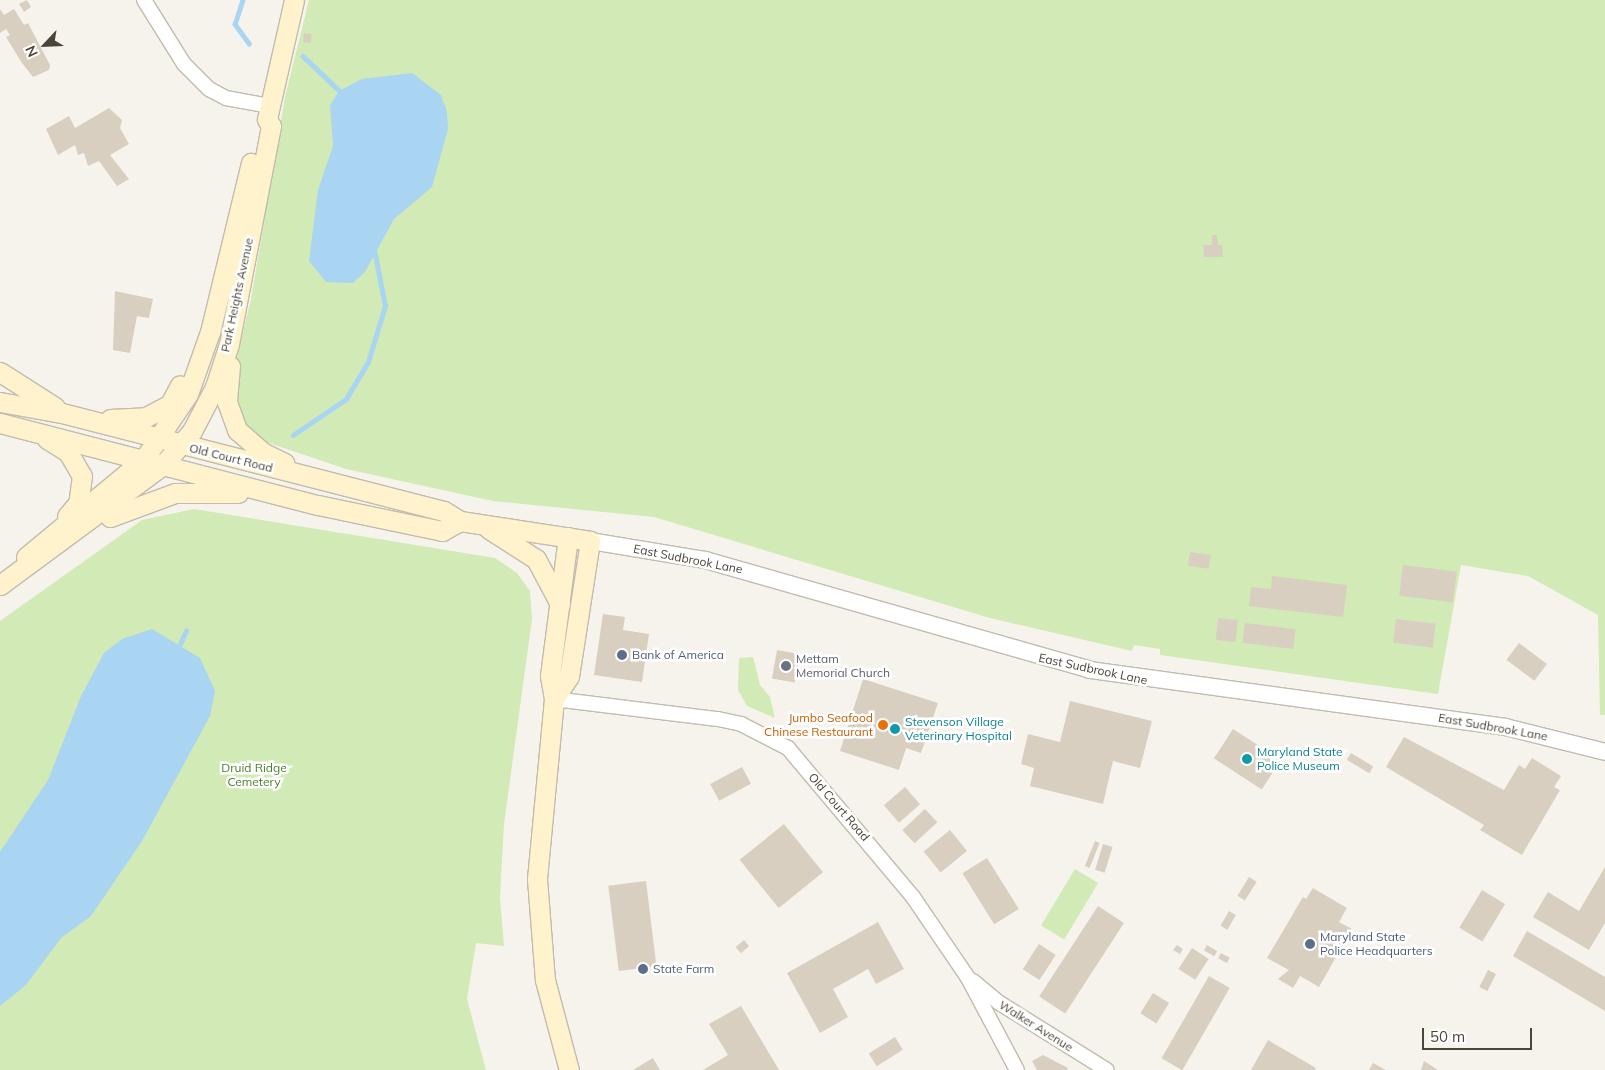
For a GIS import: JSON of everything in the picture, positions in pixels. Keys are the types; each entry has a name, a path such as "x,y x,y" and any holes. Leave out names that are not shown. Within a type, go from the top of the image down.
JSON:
{"main road":[{"name":"Park Heights Avenue","path":"68,529 163,465 180,445 215,388 229,344 271,126 269,113 294,0"},
{"name":"Park Heights Avenue","path":"1,584 68,529 144,459 160,439 188,394 204,350 260,124 269,113"},
{"path":"229,344 227,402 237,430 262,452 319,480"},
{"path":"87,420 146,417 170,404 196,354 204,350"},
{"path":"0,372 62,413"},
{"name":"Old Court Road","path":"0,402 62,413 180,445 444,511 460,521 590,541"},
{"name":"Old Court Road","path":"0,423 144,459 272,494 442,531 460,521"},
{"path":"36,431 68,452 82,476 78,503 68,529"},
{"path":"68,529 175,493 272,494"},
{"path":"480,524 536,559 560,605"},
{"path":"568,537 550,676 554,698 538,832 537,904 545,980 569,1070"},
{"path":"554,698 568,676 590,541"}],"street":[{"path":"144,0 184,64 209,89 226,98 269,113"},
{"name":"East Sudbrook Lane","path":"590,541 752,572 1090,670 1505,727 1605,752"},
{"name":"Old Court Road","path":"554,698 718,718 777,740 890,866 968,978 1017,1070"},
{"name":"Walker Avenue","path":"968,978 998,1002 1107,1070"}],"green space":[{"path":"309,0 1605,0 1605,715 1600,715 1598,615 1528,576 1461,565 1438,694 1160,655 1160,649 1134,645 1132,651 990,618 654,517 493,501 346,469 266,442 236,416 233,373 251,299 285,97"},
{"name":"Druid Ridge Cemetery","path":"194,509 495,558 517,573 530,591 532,619 504,824 500,898 504,946 476,943 467,999 486,1070 0,1070 0,621 142,520"},
{"path":"753,657 760,685 770,697 775,718 747,706 738,690 739,658"},
{"path":"1075,869 1098,883 1064,939 1041,926"}],"water":[{"path":"412,73 441,95 447,112 448,129 432,187 394,219 365,272 353,283 326,282 309,261 318,190 333,146 330,105 339,91 362,79"},
{"path":"152,629 200,658 215,691 210,716 142,841 91,916 61,938 26,985 0,1006 0,852 48,780 81,696 104,653 122,639"}],"building":[{"path":"27,0 31,7 24,12 19,4"},
{"path":"0,9 4,15 14,9 24,25 28,23 50,65 49,70 33,77 6,37 10,35 6,29 0,33"},
{"path":"304,33 312,34 311,43 303,42"},
{"path":"109,108 122,120 120,128 129,144 110,155 129,179 117,186 99,161 88,166 84,153 78,155 75,145 58,155 46,129 69,116 75,128"},
{"path":"1212,235 1217,235 1218,245 1222,245 1223,257 1204,257 1203,245 1212,245"},
{"path":"115,291 153,299 149,318 137,316 130,353 113,350"},
{"path":"1190,552 1211,555 1209,569 1188,566"},
{"path":"1403,565 1457,572 1453,602 1399,596"},
{"path":"1272,576 1347,585 1343,617 1249,606 1251,587 1271,589"},
{"name":"Bank of America","path":"603,614 625,617 623,630 649,634 642,682 594,675"},
{"path":"1218,618 1238,620 1236,642 1216,640"},
{"path":"1396,619 1436,624 1433,648 1393,643"},
{"path":"1245,623 1296,629 1293,649 1243,643"},
{"path":"1519,643 1547,664 1534,681 1506,660"},
{"name":"Mettam Memorial Church","path":"777,650 800,654 795,683 772,679"},
{"path":"863,679 938,703 921,753 906,748 899,770 840,751"},
{"path":"1070,701 1152,721 1140,768 1113,761 1103,804 1030,786 1034,768 1021,764 1028,734 1060,742"},
{"name":"Maryland State Police Museum","path":"1233,729 1281,760 1262,789 1214,758"},
{"path":"1404,737 1504,790 1519,765 1525,769 1532,758 1561,776 1554,787 1560,790 1522,855 1480,830 1484,825 1386,767"},
{"path":"1351,753 1373,766 1369,773 1347,760"},
{"path":"742,767 751,784 719,801 710,784"},
{"path":"905,787 920,804 899,823 884,805"},
{"path":"925,809 937,822 915,843 902,830"},
{"path":"784,824 823,872 779,908 740,860"},
{"path":"950,830 967,851 941,872 924,851"},
{"path":"1095,841 1100,843 1090,868 1085,866"},
{"path":"1103,844 1113,847 1105,873 1095,870"},
{"path":"987,858 1019,909 994,924 962,873"},
{"path":"1605,867 1605,923 1589,950 1533,917 1548,892 1579,911"},
{"path":"1249,877 1257,882 1245,900 1237,896"},
{"path":"646,881 656,966 619,971 608,886"},
{"name":"Maryland State Police Headquarters","path":"1313,888 1347,908 1339,922 1352,929 1319,987 1300,976 1293,988 1278,979 1289,970 1267,958 1303,897 1306,899"},
{"path":"1482,890 1505,904 1482,942 1459,928"},
{"path":"1098,906 1124,923 1065,1013 1039,997"},
{"path":"1229,911 1236,915 1227,930 1220,926"},
{"path":"878,922 904,969 876,984 868,969 833,989 848,1017 820,1033 787,973"},
{"path":"1527,931 1605,977 1605,1011 1513,956"},
{"path":"744,940 749,946 741,953 736,947"},
{"path":"1039,944 1056,955 1039,980 1023,969"},
{"path":"1177,945 1183,949 1180,954 1173,950"},
{"path":"1207,945 1217,951 1214,956 1204,950"},
{"path":"1192,948 1209,959 1195,980 1178,969"},
{"path":"1221,953 1230,958 1227,963 1218,958"},
{"path":"1488,970 1496,974 1487,991 1479,987"},
{"path":"1209,976 1230,988 1182,1070 1162,1058"},
{"path":"1153,993 1169,1003 1156,1023 1140,1013"},
{"path":"741,1006 779,1070 703,1070 728,1055 709,1024"},
{"path":"895,1037 903,1050 877,1066 869,1053"},
{"path":"1268,1040 1316,1068 1315,1070 1251,1070"},
{"path":"1043,1055 1068,1068 1067,1070 1037,1070 1032,1061"},
{"path":"653,1058 660,1070 633,1070"},
{"path":"1424,1061 1438,1070 1421,1070"},
{"path":"1373,1063 1386,1070 1369,1070"}],"waterway":[{"path":"243,0 235,24 249,43"},
{"path":"303,56 343,94"},
{"path":"293,435 346,399 368,362 385,306 374,250"},
{"path":"178,648 186,631"}],"place":[{"name":"Bank of America","path":"622,655"},
{"name":"Mettam Memorial Church","path":"786,666"},
{"name":"Jumbo Seafood Chinese Restaurant","path":"883,725"},
{"name":"Stevenson Village Veterinary Hospital","path":"895,729"},
{"name":"Maryland State Police Museum","path":"1247,759"},
{"name":"Maryland State Police Headquarters","path":"1310,944"},
{"name":"State Farm","path":"643,969"}]}
